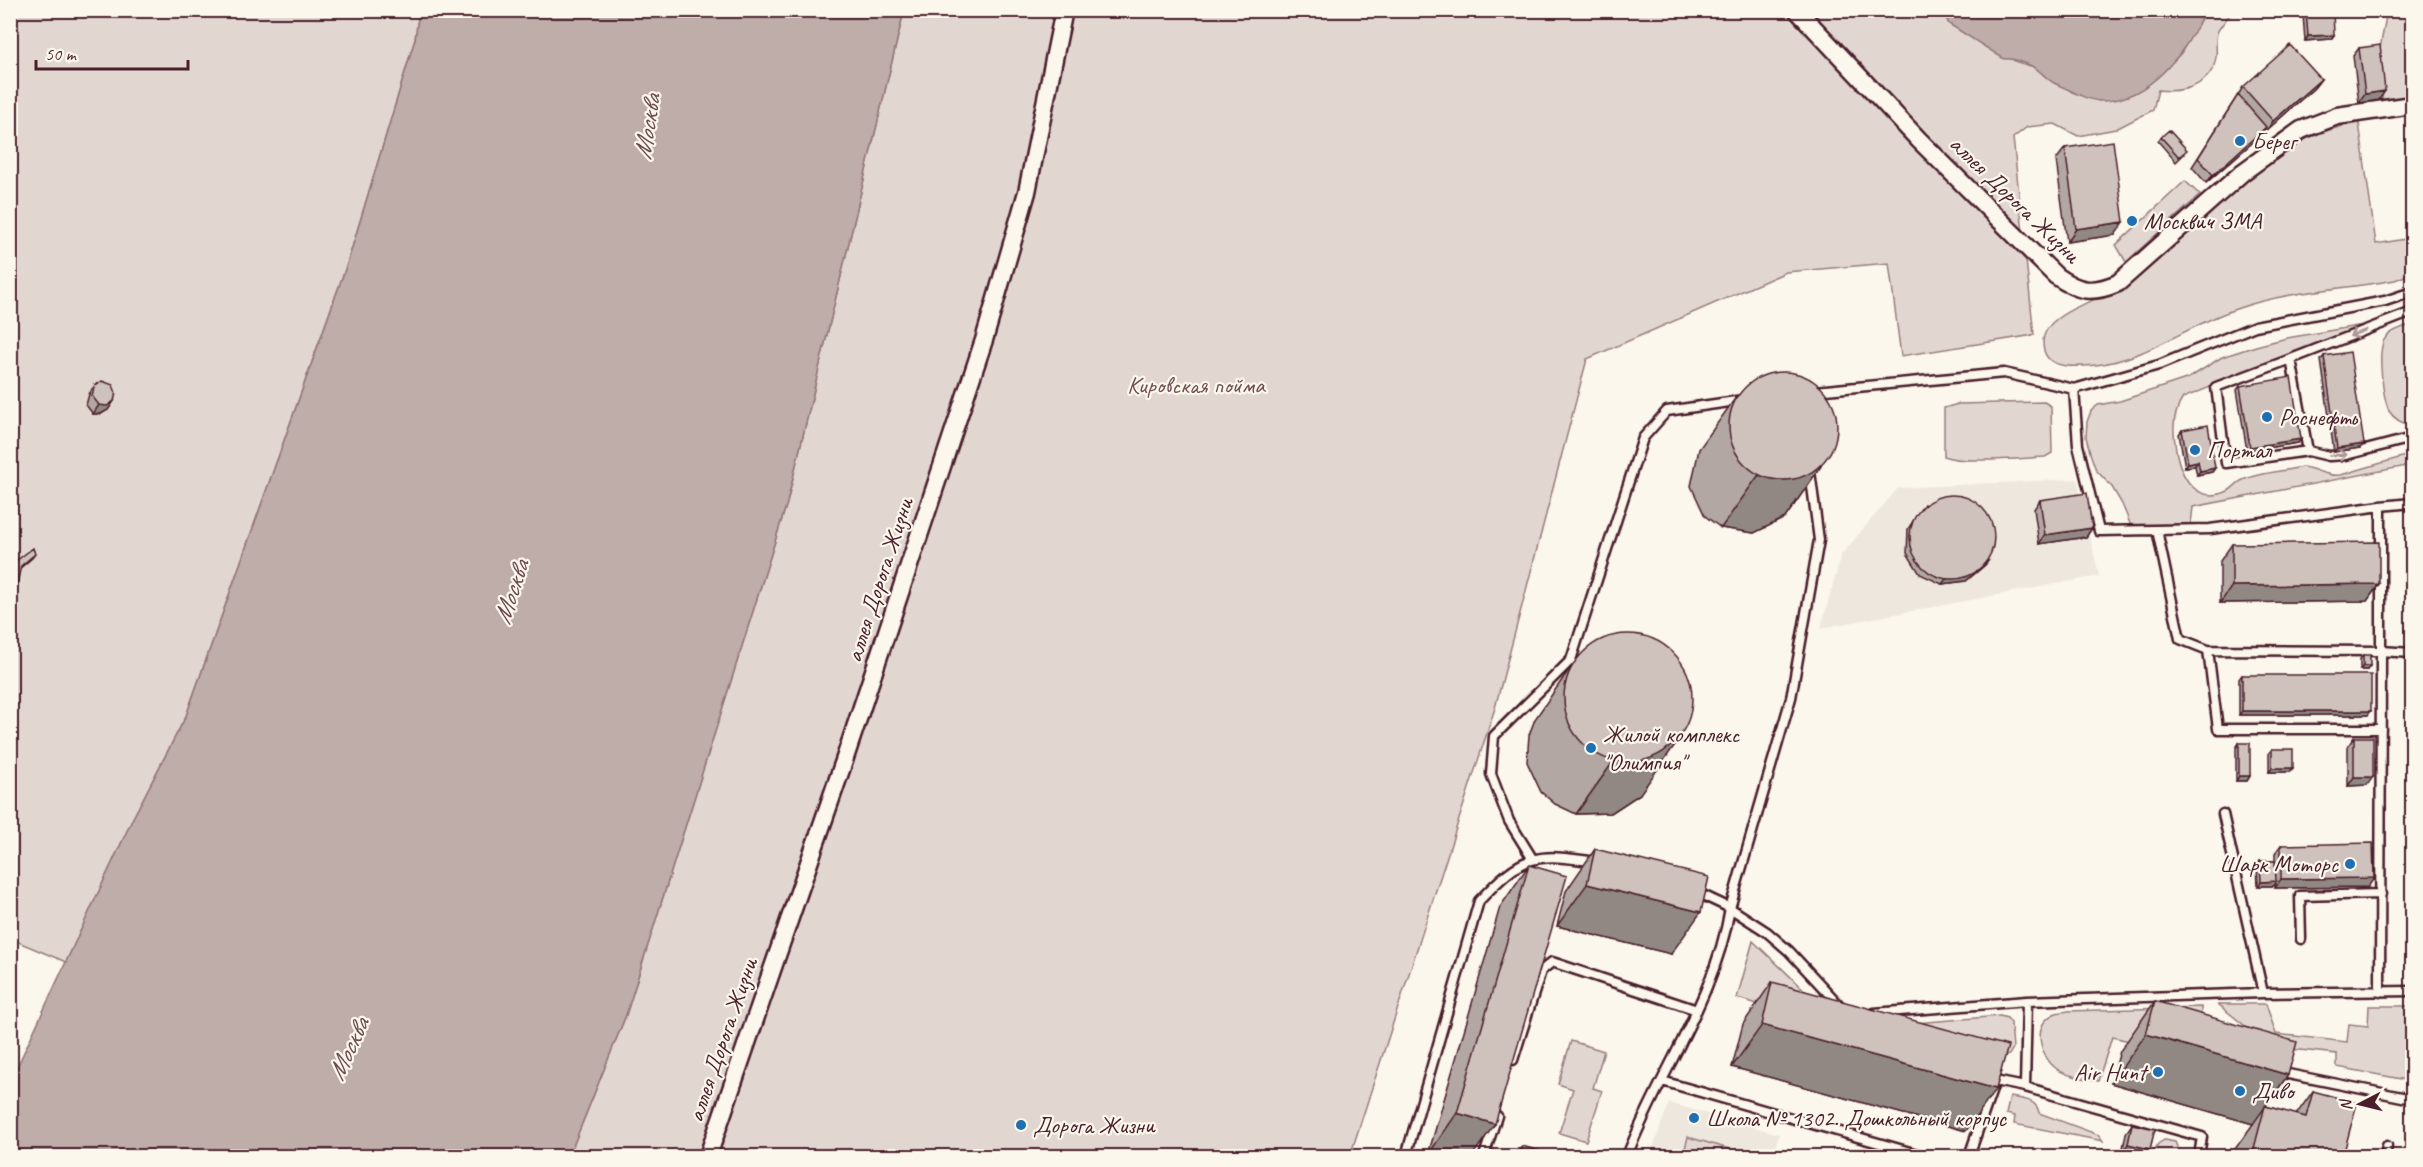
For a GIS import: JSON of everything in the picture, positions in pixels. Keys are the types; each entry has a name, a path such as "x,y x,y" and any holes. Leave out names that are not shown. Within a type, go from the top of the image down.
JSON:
{"street":[{"name":"аллея Дорога Жизни","path":"708,1156 844,761 984,340 1027,192 1064,10"},
{"name":"аллея Дорога Жизни","path":"1797,10 1912,133 2056,276 2071,286 2085,290 2102,290 2118,283 2243,172 2301,130 2337,116 2412,105"}],"lane":[{"path":"1800,392 2004,373 2074,389 2159,365 2255,326 2385,301 2412,292"},
{"path":"2412,312 2216,387 2226,464 2308,451 2329,456 2346,455 2412,438"},
{"path":"2291,359 2308,451"},
{"path":"2074,389 2078,445 2099,531 2210,529 2412,502"},
{"path":"1532,858 1509,821 1491,774 1494,736 1571,660 1643,438 1667,411 1755,399"},
{"path":"1627,1156 1697,1010 1720,951 1791,698 1819,540 1808,460"},
{"path":"2380,992 2381,506"},
{"path":"2157,530 2180,639 2208,650 2412,653"},
{"path":"2208,650 2217,729 2381,729"},
{"path":"2223,814 2263,993"},
{"path":"1406,1156 1479,901 1501,878 1532,858 1559,856 1600,863"},
{"path":"1685,888 1731,908 1767,932 1789,951 1849,1016"},
{"path":"2301,939 2300,896 2381,894"},
{"path":"1511,1069 1541,971 1552,962 1697,1010"},
{"path":"1860,1014 2026,1001 2263,993 2412,991"},
{"path":"2025,1087 2026,1001"},
{"path":"2266,1069 2412,1099"},
{"path":"1969,1156 1995,1081 2025,1087 2202,1137 2199,1156"},
{"path":"1662,1082 1924,1156"},
{"path":"1484,1156 1501,1102"},
{"path":"2385,1156 2387,1146"}],"shaded area":[{"path":"2077,479 2099,576 1821,628 1841,555 1898,488"},
{"name":"Школа № 1302. Дошкольный корпус","path":"1669,1103 1779,1134 1773,1156 1650,1156"}],"green space":[{"path":"14,11 419,11 415,39 348,261 186,716 133,818 66,962 11,939 10,43"},
{"name":"Кировская пойма","path":"904,11 1943,11 1949,24 2017,62 2034,67 2056,84 2099,101 2145,85 2160,75 2181,53 2205,11 2233,11 2217,33 2216,57 2209,75 2195,86 2168,91 2158,90 2153,110 2116,129 2078,136 2055,124 2027,127 2013,138 2034,335 1901,356 1889,263 1786,272 1587,359 1495,708 1350,1156 569,1156 626,1015 787,503"},
{"path":"2387,11 2412,11 2412,100 2383,105 2379,54"},
{"path":"2359,123 2376,244 2412,238 2412,273 2395,280 2258,302 2204,322 2134,356 2115,361 2096,365 2070,366 2054,363 2048,359 2044,352 2045,333 2058,318 2123,285 2230,190 2277,155 2330,130"},
{"path":"2185,181 2200,195 2126,262 2116,245"},
{"path":"2412,324 2412,426 2399,421 2389,411 2383,386 2381,355 2384,340 2387,337"},
{"path":"2363,325 2183,398 2176,412 2174,433 2183,474 2194,488 2209,495 2228,491 2249,478 2302,467 2330,475 2341,475 2412,454 2412,465 2193,507 2191,524 2131,526 2122,504 2112,487 2096,470 2091,456 2086,437 2087,422 2091,411 2098,405 2120,401 2189,378 2222,357 2256,346 2287,338"},
{"path":"2044,402 2051,406 2052,453 2045,457 1964,460 1944,456 1944,408 1958,404"},
{"path":"1753,941 1838,1022 1840,1028 1737,998"},
{"path":"2218,1004 2266,1004 2276,1034 2347,1042 2349,1024 2368,1026 2369,1006 2412,1006 2412,1081 2337,1067 2337,1054 2271,1047"},
{"path":"2201,1007 2201,1025 2147,1045 2112,1037 2098,1081 2061,1072 2046,1057 2040,1042 2042,1026 2047,1019 2059,1012"},
{"path":"2000,1016 2007,1018 2011,1023 2013,1048 2009,1055 1985,1063 1854,1028"},
{"path":"1571,1041 1604,1051 1593,1088 1602,1091 1586,1141 1559,1133 1573,1089 1558,1084"},
{"path":"2010,1097 2032,1102 2038,1108 2039,1113 2099,1135 2103,1141 2014,1124 2015,1116 2006,1114"},
{"path":"1688,1137 1743,1153 1742,1156 1683,1156"},
{"path":"2164,1140 2175,1142 2181,1156 2151,1156 2158,1144"}],"water":[{"name":"Москва","path":"419,11 904,11 787,503 626,1015 569,1156 11,1156 11,1080 133,818 186,716 348,261 415,39"},
{"path":"1943,11 2205,11 2177,56 2152,82 2137,92 2120,98 2097,101 2056,84 2027,64 2004,59 1949,24"}],"building":[{"path":"2333,10 2334,35 2308,36 2306,11"},
{"path":"2290,45 2321,79 2273,121 2243,87"},
{"path":"2380,45 2385,91 2365,94 2359,48"},
{"path":"2238,95 2266,127 2213,175 2198,158"},
{"path":"2169,130 2187,150 2179,157 2161,137"},
{"path":"2113,141 2124,222 2076,229 2065,148"},
{"path":"2350,352 2364,444 2337,448 2324,356"},
{"path":"1783,372 1804,376 1821,388 1833,405 1837,426 1833,447 1821,464 1804,476 1783,480 1762,476 1745,464 1733,447 1729,426 1733,405 1745,388 1762,376"},
{"name":"Роснефть","path":"2291,377 2301,439 2250,447 2240,386"},
{"path":"102,381 113,385 116,393 114,401 107,406 99,405 92,396 95,385"},
{"name":"Портал","path":"2208,425 2215,468 2200,471 2198,461 2188,463 2182,430"},
{"path":"2087,493 2092,528 2045,535 2040,500"},
{"path":"1952,495 1968,498 1982,507 1991,521 1994,537 1991,553 1982,567 1968,576 1952,579 1936,576 1922,567 1913,553 1910,537 1913,521 1922,507 1936,498"},
{"path":"2379,542 2379,584 2232,586 2232,544"},
{"path":"33,548 35,554 21,566 16,588 10,590 12,568 16,561"},
{"path":"1628,634 1653,639 1673,653 1687,673 1692,698 1687,723 1673,743 1653,757 1628,762 1603,757 1583,743 1569,723 1564,698 1569,673 1583,653 1603,639"},
{"path":"2363,655 2370,655 2370,666 2363,666"},
{"path":"2242,675 2371,675 2371,711 2242,711"},
{"path":"2354,737 2373,737 2373,777 2354,777"},
{"path":"2239,743 2250,743 2250,776 2239,776"},
{"path":"2272,749 2293,749 2293,768 2272,768"},
{"path":"2373,843 2374,878 2281,879 2281,845"},
{"path":"1595,849 1709,877 1701,912 1587,884"},
{"path":"2260,861 2275,861 2276,881 2261,882"},
{"path":"1529,865 1567,876 1495,1124 1457,1113"},
{"path":"1772,982 2008,1046 1996,1089 1762,1025"},
{"path":"2155,1001 2297,1042 2288,1075 2146,1034"},
{"path":"2313,1091 2357,1103 2343,1156 2252,1156 2265,1106 2306,1117"},
{"path":"2132,1124 2155,1129 2150,1149 2128,1144"},
{"path":"1522,1146 1544,1152 1542,1156 1519,1156"}],"place":[{"name":"Берег","path":"2240,141"},
{"name":"Москвич ЗМА","path":"2132,221"},
{"name":"Роснефть","path":"2267,417"},
{"name":"Портал","path":"2195,450"},
{"name":"Жилой комплекс \"Олимпия\"","path":"1591,748"},
{"name":"Шарк Моторс","path":"2350,864"},
{"name":"Air Hunt","path":"2158,1072"},
{"name":"Диво","path":"2240,1091"},
{"name":"Школа № 1302. Дошкольный корпус","path":"1694,1118"},
{"name":"Дорога Жизни","path":"1021,1125"}]}
